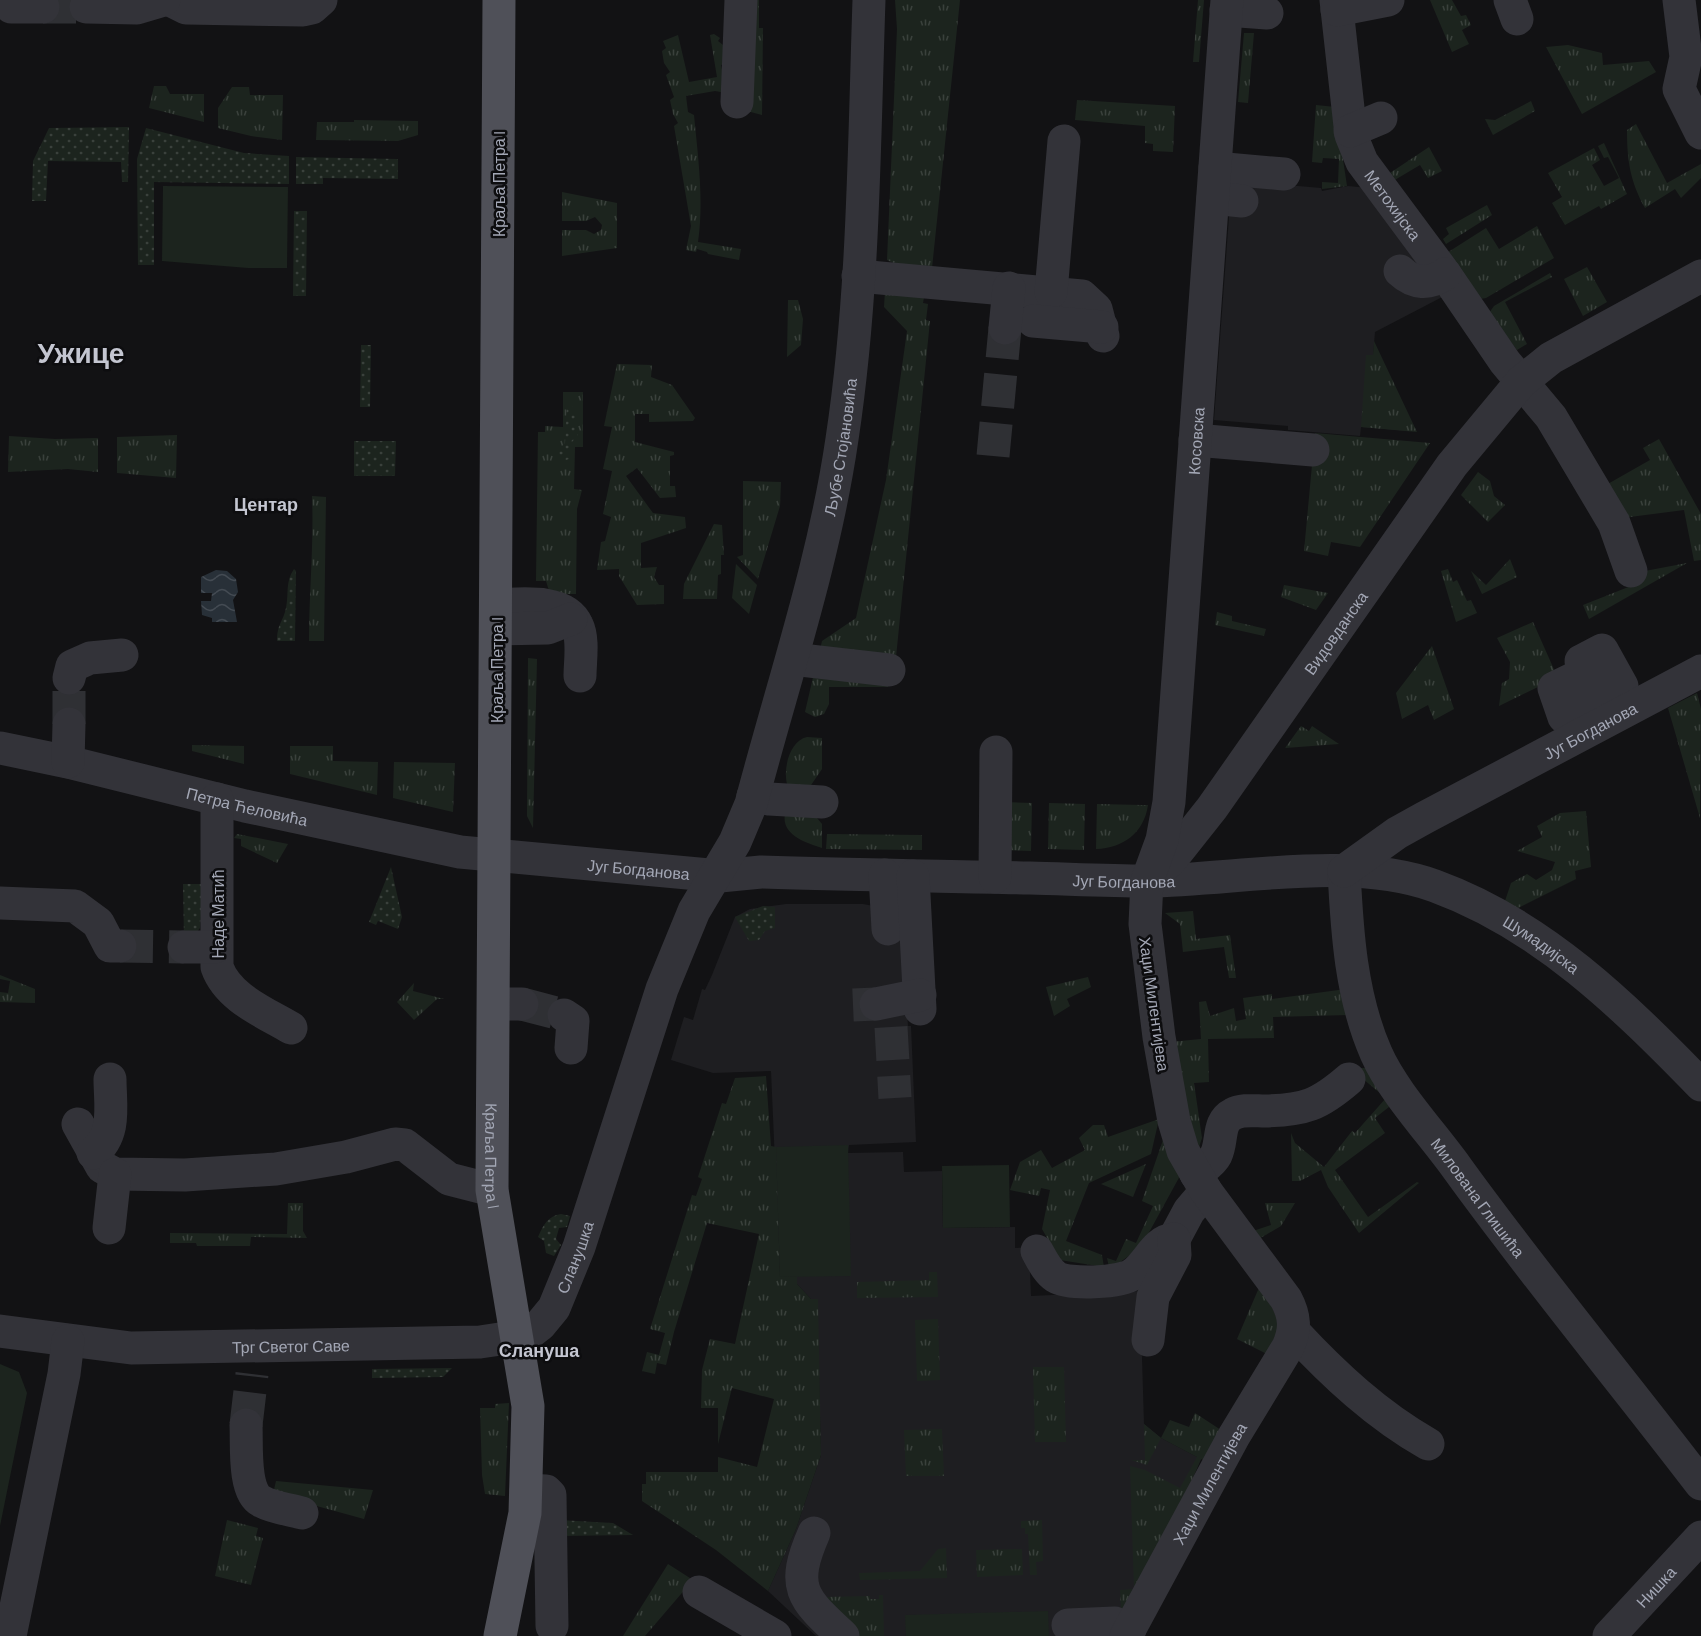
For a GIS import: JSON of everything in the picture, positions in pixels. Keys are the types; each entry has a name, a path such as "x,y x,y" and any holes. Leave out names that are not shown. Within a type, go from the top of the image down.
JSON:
{"main road":[{"name":"Краља Петра I","path":"499,0 495,855 508,1004 492,1190 516,1338"},
{"path":"500,1636 525,1513 528,1406 516,1338"}],"street":[{"path":"86,7 137,8 164,0"},
{"path":"170,0 186,8 303,10 312,8 321,0"},
{"path":"737,102 741,0"},
{"name":"Љубе Стојановића","path":"713,876 735,842 753,796 818,560 842,440 852,358 858,276 869,0"},
{"path":"1337,5 1388,0"},
{"path":"1679,0 1686,57 1679,89 1701,133"},
{"path":"1227,5 1267,13"},
{"name":"Косовска","path":"1147,881 1159,851 1167,816 1195,440 1223,189 1227,5"},
{"name":"Метохијска","path":"1337,5 1350,131 1368,172 1445,274 1521,381"},
{"path":"10,7 43,7"},
{"path":"1350,131 1381,118"},
{"path":"1050,292 1064,141"},
{"path":"1223,189 1284,174"},
{"path":"1400,271 1420,282 1433,280 1445,274"},
{"path":"858,276 1009,288 1085,297 1096,309 1102,332 1019,324 1009,288"},
{"name":"Видовданска","path":"1147,881 1170,861 1212,808 1452,465 1521,381 1551,358 1701,276"},
{"path":"1521,381 1551,417 1584,470 1614,524 1630,572"},
{"path":"1195,440 1313,450"},
{"path":"496,617 543,605 560,610 577,623 580,636 580,676"},
{"path":"69,678 72,666 80,660 122,655"},
{"path":"792,659 890,670"},
{"name":"Југ Богданова","path":"495,855 713,876 761,872 1147,881 1344,871 1397,833 1581,721 1701,671"},
{"path":"1581,721 1571,700 1572,692 1590,682"},
{"path":"68,762 69,724"},
{"name":"Петра Ћеловића","path":"0,748 68,762 217,799 460,852 495,855"},
{"path":"995,877 996,752"},
{"path":"753,796 822,802"},
{"name":"Наде Матић","path":"217,799 200,947 217,967 227,987 291,1028"},
{"name":"Шумадијска","path":"1344,871 1378,873 1495,913 1566,959 1642,1025 1701,1085"},
{"name":"Милована Глишића","path":"1344,871 1355,984 1365,1026 1380,1062 1508,1240 1591,1340 1701,1484"},
{"path":"888,928 899,875"},
{"path":"895,1011 899,875"},
{"name":"Сланушка","path":"516,1338 540,1325 554,1308 566,1283 662,989 688,924 713,876"},
{"name":"Хаџи Милентијева","path":"1128,1633 1234,1436 1288,1347 1294,1332 1292,1311 1286,1299 1201,1182 1178,1135 1165,1079 1145,929 1147,881"},
{"path":"0,903 70,904 104,912 102,929 110,946 120,946"},
{"path":"564,1016 573,1021 571,1048"},
{"path":"109,1228 101,1147 110,1129 110,1079"},
{"path":"1148,1340 1153,1297 1175,1255 1174,1239 1216,1155 1223,1124 1228,1117 1242,1111 1283,1111 1312,1105 1324,1100 1349,1079"},
{"path":"78,1124 104,1163"},
{"path":"104,1163 235,1173 301,1166 368,1151 386,1144 405,1145 442,1176 466,1186 492,1190"},
{"path":"339,1178 364,1165 369,1157 368,1151"},
{"path":"1037,1251 1047,1268 1059,1279 1110,1280 1133,1274 1162,1242 1174,1239"},
{"name":"Трг Светог Саве","path":"0,1331 68,1341 252,1360 516,1338"},
{"path":"1294,1332 1334,1375 1403,1430 1428,1444"},
{"path":"6,1633 64,1374 68,1341"},
{"path":"246,1425 248,1472 255,1496 262,1502 302,1513"},
{"path":"526,1490 546,1491 550,1495 552,1626"},
{"path":"814,1533 801,1566 804,1594 811,1605 843,1636"},
{"name":"Нишка","path":"1609,1636 1701,1537"},
{"path":"699,1592 775,1636"},
{"path":"1068,1624 1115,1623 1128,1633"}],"shaded area":[{"path":"1243,181 1321,188 1322,191 1348,186 1369,188 1448,294 1375,332 1373,356 1408,431 1361,427 1360,436 1288,430 1288,426 1214,420 1231,190"},
{"path":"786,904 863,904 900,911 908,1026 911,1026 916,1142 849,1145 848,1153 903,1152 904,1172 942,1171 943,1228 1015,1227 1015,1248 1029,1247 1031,1296 1140,1291 1144,1424 1161,1438 1201,1459 1163,1546 1107,1636 816,1636 768,1591 796,1529 821,1455 817,1299 811,1299 797,1284 780,1277 771,1071 713,1073 671,1060 684,1017 693,1020 702,989 705,990 712,975 735,917 750,909"}],"green space":[{"path":"751,0 759,0 759,28 763,28 762,115 747,111"},
{"path":"895,0 960,0 932,268 896,264 887,260 897,29"},
{"path":"1198,0 1204,0 1199,62 1193,62"},
{"path":"1430,0 1452,0 1461,16 1466,15 1471,25 1462,30 1469,44 1452,52"},
{"path":"1244,33 1254,33 1248,103 1238,102"},
{"path":"714,34 720,38 718,41 723,45 728,63 721,65 727,93 715,91 686,96 688,112 694,115 699,163 698,242 741,249 739,260 708,254 697,249 696,252 686,250 691,226 674,126 678,123 670,100 674,97 666,75 670,72 664,63 662,51 666,48 663,41 678,35 689,82 717,77 710,35"},
{"path":"1568,45 1602,53 1603,65 1649,61 1656,72 1582,114 1546,47"},
{"path":"154,86 166,86 170,94 204,94 204,122 149,108"},
{"path":"232,87 249,87 250,95 283,95 282,140 218,128 218,108"},
{"path":"1077,100 1175,106 1173,152 1153,151 1153,144 1145,143 1145,126 1075,120"},
{"path":"1531,101 1535,111 1493,135 1485,119 1495,120"},
{"path":"1316,105 1335,107 1347,186 1322,189 1322,182 1338,183 1339,159 1323,158 1322,163 1312,162"},
{"path":"354,120 418,121 418,135 398,141 316,140 317,122 354,122"},
{"path":"1636,124 1667,183 1701,164 1701,178 1681,198 1675,189 1645,208 1636,189 1629,161 1627,130"},
{"path":"129,127 128,182 122,182 121,162 48,161 46,201 32,201 33,161 49,128"},
{"path":"146,128 244,153 289,156 289,184 154,182 154,265 138,265 137,159"},
{"path":"1604,143 1627,194 1565,225 1552,203 1562,197 1548,173 1594,148 1600,160 1592,165 1604,186 1619,178 1608,157 1604,158 1598,146"},
{"path":"1429,147 1442,171 1428,178 1420,165 1393,181 1384,177"},
{"path":"296,157 398,159 398,179 323,178 323,184 296,184"},
{"path":"163,186 288,187 287,268 248,268 162,261"},
{"path":"562,192 617,203 617,248 562,256 562,230 586,230 594,234 601,230 602,225 595,217 586,221 562,221"},
{"path":"1487,205 1492,215 1446,244 1443,239 1449,234 1446,228"},
{"path":"294,211 307,211 306,296 293,296"},
{"path":"1537,226 1554,258 1486,298 1480,299 1442,256 1486,228 1499,249"},
{"path":"1587,267 1607,302 1583,316 1564,279"},
{"path":"1550,273 1552,277 1505,302 1527,344 1517,350 1489,313 1494,306"},
{"path":"885,291 924,297 923,303 928,304 926,320 930,321 896,657 820,650 822,641 856,618 886,480 907,331 884,307"},
{"path":"788,300 798,300 803,319 801,345 787,357"},
{"path":"1374,341 1417,432 1361,427 1366,355 1373,355"},
{"path":"361,345 371,345 370,407 360,407"},
{"path":"617,364 652,365 651,377 672,385 695,418 693,421 649,422 649,414 635,414 635,442 674,452 674,455 670,456 670,486 675,486 676,497 660,498 637,468 626,476 653,513 685,517 686,528 641,543 641,568 657,567 654,577 659,585 664,585 664,604 637,605 619,576 619,569 597,570 601,542 605,541 611,517 603,514 612,471 603,469 612,427 604,426"},
{"path":"563,392 583,392 583,447 575,447 574,489 582,490 577,509 576,594 550,594 546,581 536,581 538,432 545,432 545,426 563,427"},
{"path":"567,406 574,407 578,435 571,443 569,459 563,461 556,454 565,443"},
{"path":"1315,433 1430,443 1360,547 1331,542 1328,556 1304,551"},
{"path":"177,435 176,478 117,473 117,437"},
{"path":"9,436 55,439 98,438 98,472 68,469 8,472"},
{"path":"1659,439 1701,514 1701,560 1694,561 1684,510 1622,518 1606,485 1650,460 1643,448"},
{"path":"354,441 396,441 395,476 354,476"},
{"path":"1478,472 1490,481 1494,496 1505,505 1488,522 1461,495"},
{"path":"743,481 781,482 780,506 758,579 737,557 743,555"},
{"path":"312,496 326,497 324,641 309,641"},
{"path":"714,524 722,525 724,555 721,555 717,599 683,599 684,584"},
{"path":"1510,559 1517,577 1482,594 1471,571 1486,585"},
{"path":"1687,563 1589,619 1583,605 1641,582 1645,571"},
{"path":"736,564 757,585 749,614 732,598"},
{"path":"294,569 296,571 295,641 277,641 286,608 289,579"},
{"path":"1448,569 1453,582 1457,580 1467,601 1471,600 1477,613 1456,622 1441,571"},
{"path":"1284,585 1328,593 1316,610 1281,597"},
{"path":"1217,612 1232,616 1232,621 1266,629 1264,636 1215,625"},
{"path":"1533,622 1560,683 1538,687 1499,706 1502,683 1509,679 1510,662 1497,638"},
{"path":"1432,646 1454,709 1434,720 1428,705 1402,719 1396,693"},
{"path":"528,658 537,659 533,828 527,816"},
{"path":"814,673 888,679 888,687 829,687 829,704 824,714 815,717 805,712"},
{"path":"1697,693 1701,709 1700,818 1668,708"},
{"path":"1301,726 1309,731 1312,726 1339,744 1285,748"},
{"path":"807,737 822,738 822,769 809,788 788,787 786,773 791,750"},
{"path":"192,745 244,746 244,764 192,751"},
{"path":"290,746 333,746 333,761 378,762 377,795 290,774"},
{"path":"394,762 455,763 453,812 393,798"},
{"path":"1005,802 1032,803 1031,851 1005,850"},
{"path":"1049,803 1085,804 1084,850 1048,849"},
{"path":"1097,804 1148,805 1142,824 1131,837 1115,846 1096,849"},
{"path":"1586,811 1591,867 1575,871 1576,879 1516,909 1504,904 1511,883 1527,874 1536,880 1552,870 1555,862 1517,851 1542,837 1537,826 1560,813"},
{"path":"785,814 817,818 822,824 822,848 802,841 791,833 785,821"},
{"path":"237,834 288,844 277,863 241,846 241,839 234,838"},
{"path":"827,834 922,835 922,850 826,849"},
{"path":"391,867 402,917 398,929 378,921 376,925 369,922"},
{"path":"183,884 203,884 200,928 197,932 184,938"},
{"path":"763,906 775,907 775,928 765,931 759,940 749,941 735,917"},
{"path":"1193,911 1196,939 1230,935 1236,978 1229,978 1224,947 1183,952 1180,924 1165,913"},
{"path":"0,975 35,989 35,1003 0,1002 0,992 8,993 10,981 0,979"},
{"path":"1088,977 1091,987 1067,999 1070,1006 1054,1016 1046,987"},
{"path":"414,983 413,991 444,999 437,999 414,1020 397,1002"},
{"path":"1346,989 1348,1015 1273,1017 1274,1038 1208,1039 1209,1082 1194,1083 1202,1138 1197,1153 1170,1042 1201,1039 1199,1002 1206,1001 1210,1016 1234,1008 1236,1021 1246,1019 1243,998 1272,994 1272,999"},
{"path":"1358,1068 1374,1068 1394,1103 1375,1118 1385,1133 1335,1170 1368,1217 1417,1182 1419,1183 1359,1233 1328,1187 1321,1170 1300,1181 1292,1181 1291,1133 1295,1143 1324,1167 1352,1131 1355,1133 1386,1098 1363,1079"},
{"path":"766,1076 771,1146 776,1147 780,1277 797,1277 797,1284 811,1299 818,1299 821,1455 796,1529 768,1591 716,1550 642,1501 642,1484 646,1484 646,1472 718,1472 718,1457 757,1467 774,1399 732,1388 718,1444 718,1408 701,1408 702,1370 710,1339 735,1344 759,1234 707,1223 666,1365 657,1363 655,1374 642,1371 647,1352 659,1355 665,1333 650,1329 692,1195 696,1196 702,1179 698,1177 722,1103 726,1104 735,1078"},
{"path":"1159,1119 1151,1154 1089,1183 1066,1241 1102,1255 1104,1267 1060,1260 1042,1229 1050,1190 1041,1188 1039,1196 1010,1190 1020,1162 1041,1150 1052,1168 1085,1150 1079,1138 1093,1125 1104,1125 1108,1137"},
{"path":"1164,1137 1181,1174 1141,1247 1112,1268 1109,1267 1107,1258 1116,1261 1126,1239 1136,1243 1153,1206 1142,1201"},
{"path":"848,1145 851,1276 780,1277 776,1147"},
{"path":"1146,1164 1133,1197 1101,1184"},
{"path":"1009,1165 1010,1227 943,1228 942,1166"},
{"path":"288,1203 303,1203 303,1231 307,1238 251,1237 250,1246 197,1246 196,1243 170,1243 170,1233 287,1234"},
{"path":"1265,1203 1295,1203 1281,1226 1257,1240 1250,1232 1271,1225"},
{"path":"561,1214 570,1216 567,1227 559,1228 556,1239 561,1245 554,1256 546,1253 544,1241 538,1237 546,1222"},
{"path":"929,1272 937,1272 938,1297 857,1298 857,1282 929,1280"},
{"path":"1261,1283 1280,1325 1267,1354 1237,1339"},
{"path":"938,1319 940,1380 917,1381 915,1320"},
{"path":"0,1364 19,1372 27,1393 0,1526"},
{"path":"1033,1367 1064,1367 1066,1442 1035,1442"},
{"path":"452,1368 443,1377 372,1378 372,1369"},
{"path":"509,1403 505,1496 485,1494 482,1475 480,1408 495,1408 495,1404"},
{"path":"1195,1413 1224,1432 1208,1462 1201,1459 1163,1546 1121,1611 1120,1590 1134,1589 1130,1466 1145,1470 1180,1488 1197,1457 1161,1438 1170,1420 1189,1427"},
{"path":"1144,1424 1161,1438 1147,1465 1131,1460 1145,1460"},
{"path":"942,1429 944,1476 906,1476 904,1430"},
{"path":"276,1481 373,1490 364,1519 273,1494"},
{"path":"227,1520 258,1528 256,1536 263,1538 251,1585 215,1576"},
{"path":"559,1520 613,1523 633,1535 559,1536"},
{"path":"1042,1520 1043,1561 1036,1562 1037,1575 1030,1575 1028,1534 1025,1534 1025,1528 1021,1528 1021,1521"},
{"path":"946,1548 947,1578 860,1580 859,1573 920,1571 938,1549"},
{"path":"1022,1549 1023,1575 977,1577 976,1550"},
{"path":"668,1564 693,1580 645,1636 623,1636"},
{"path":"879,1595 883,1595 884,1636 853,1636 826,1597 870,1596 870,1599 879,1599"},
{"path":"1048,1611 1049,1636 906,1636 905,1615"}],"water":[{"path":"216,570 227,571 236,579 238,592 233,600 237,622 212,622 212,618 202,615 201,601 211,601 212,593 201,593 201,577"}],"tunnel":[{"path":"43,7 86,7"},
{"path":"993,456 1005,328"},
{"path":"69,678 69,724"},
{"path":"120,946 184,947"},
{"path":"522,1004 564,1015"},
{"path":"853,1005 876,1004"},
{"path":"891,1027 895,1098"},
{"path":"246,1425 252,1374"}],"district":[{"name":"Ужице","path":"81,352"},
{"name":"Центар","path":"266,504"},
{"name":"Слануша","path":"539,1350"}]}
